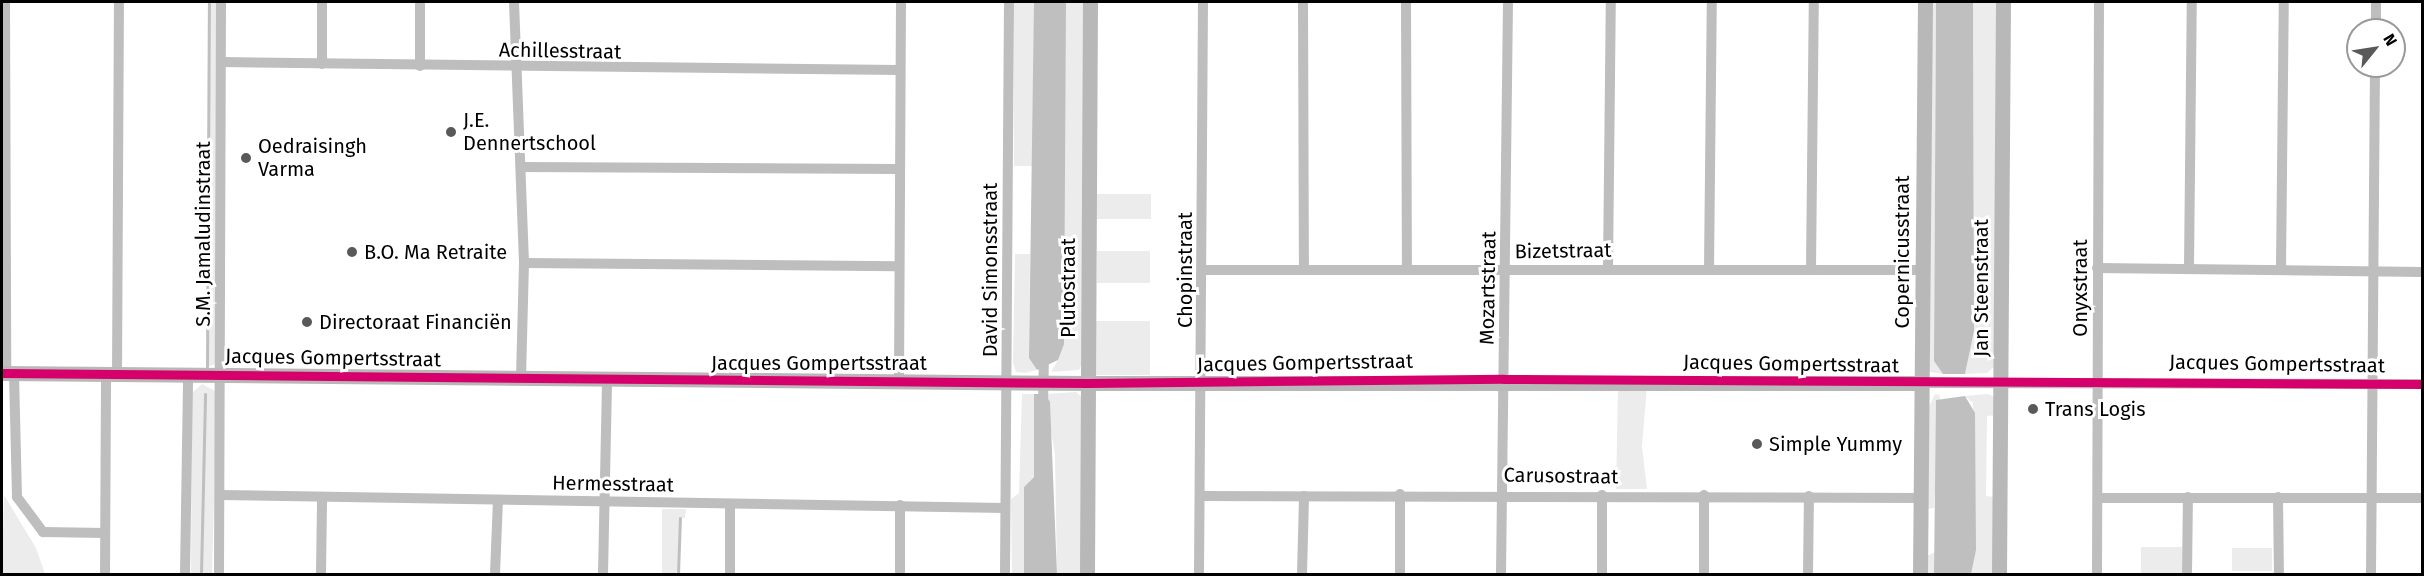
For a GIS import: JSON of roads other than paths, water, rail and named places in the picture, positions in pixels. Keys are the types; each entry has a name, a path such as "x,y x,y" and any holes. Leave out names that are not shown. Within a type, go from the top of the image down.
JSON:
{"street":[{"path":"5,2 7,374 17,497 47,534 105,533"},
{"path":"105,574 119,2"},
{"name":"S.M. Jamaludinstraat","path":"219,574 221,2"},
{"path":"322,2 322,64"},
{"path":"420,2 420,66"},
{"path":"514,2 524,264 521,378"},
{"path":"899,381 898,169 901,2"},
{"name":"David Simonsstraat","path":"1005,574 1005,508 1013,382 1009,2"},
{"name":"Plutostraat","path":"1088,574 1082,383 1090,2"},
{"name":"Chopinstraat","path":"1199,574 1199,383 1203,270 1203,2"},
{"path":"1303,2 1304,269"},
{"path":"1406,2 1407,270"},
{"name":"Mozartstraat","path":"1501,574 1507,269 1508,2"},
{"path":"1608,268 1611,2"},
{"path":"1709,269 1712,2"},
{"path":"1811,269 1814,2"},
{"name":"Copernicusstraat","path":"1920,574 1927,383 1922,270 1925,2"},
{"name":"Jan Steenstraat","path":"1999,574 1997,383 2003,2"},
{"name":"Onyxstraat","path":"2097,574 2099,2"},
{"path":"2189,267 2192,2"},
{"path":"2281,268 2283,2"},
{"path":"2376,2 2376,18"},
{"name":"Achillesstraat","path":"221,62 516,69 900,70"},
{"path":"2371,574 2375,78"},
{"path":"521,167 898,169"},
{"path":"524,264 898,266"},
{"name":"Bizetstraat","path":"1203,270 1608,268 1922,270"},
{"path":"2097,268 2281,268 2422,272"},
{"name":"Jacques Gompertsstraat","path":"7,374 521,378 607,381 1082,383 1504,379 1927,383 2098,380 2422,384"},
{"path":"185,574 188,375"},
{"path":"603,574 607,381"},
{"name":"Carusostraat","path":"1200,496 1501,493 1921,498"},
{"path":"1400,494 1400,574"},
{"name":"Hermesstraat","path":"220,495 1005,508"},
{"path":"1602,495 1602,574"},
{"path":"1704,495 1704,574"},
{"path":"1302,574 1304,496"},
{"path":"1808,574 1809,496"},
{"path":"2187,574 2188,497"},
{"path":"321,574 322,498"},
{"path":"2099,498 2422,498"},
{"path":"2278,498 2278,574"},
{"path":"495,574 498,500"},
{"path":"730,504 730,574"},
{"path":"900,505 900,574"}],"waterway":[{"path":"207,367 209,2"},
{"path":"1043,406 1044,356"},
{"path":"201,574 205,394"},
{"path":"678,574 680,518"}],"place":[{"name":"J.E. Dennertschool","path":"451,132"},
{"name":"Oedraisingh Varma","path":"246,158"},
{"name":"B.O. Ma Retraite","path":"352,252"},
{"name":"Directoraat Financiën","path":"307,322"},
{"name":"Trans Logis","path":"2033,409"},
{"name":"Simple Yummy","path":"1757,444"}]}
